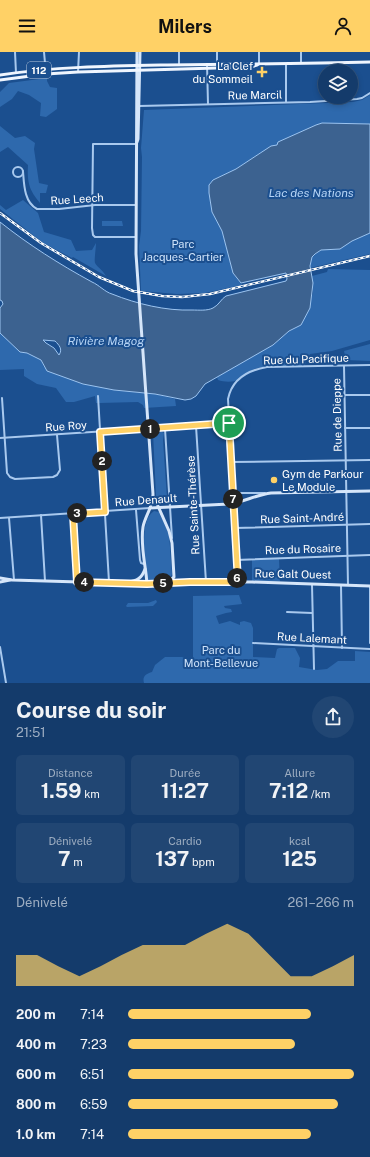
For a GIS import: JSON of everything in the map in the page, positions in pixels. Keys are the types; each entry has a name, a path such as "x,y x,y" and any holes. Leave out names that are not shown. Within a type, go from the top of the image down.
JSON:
{"main road":[{"path":"136,144 138,139 139,106 137,52"},
{"path":"140,52 138,68 136,144 136,237 138,286 153,494 168,528 172,543 174,574 173,578 167,583"},
{"name":"112","path":"0,80 78,67 138,68 370,62"},
{"name":"112","path":"0,75 16,73 78,72 178,65 207,66"},
{"name":"Rue Denault","path":"150,508 233,503 268,493 370,491"},
{"path":"147,584 142,530 150,508 153,494"},
{"path":"122,583 138,580 142,576 145,567"},
{"name":"Rue Galt Ouest","path":"0,578 13,580 147,584 238,582 370,586"},
{"path":"0,582 13,580"}],"street":[{"path":"15,52 16,73"},
{"path":"44,52 45,72"},
{"path":"78,72 79,52"},
{"path":"178,65 179,52"},
{"path":"217,52 217,66"},
{"path":"259,52 259,65"},
{"path":"301,52 301,64"},
{"path":"286,64 286,102"},
{"path":"207,66 208,104"},
{"name":"Rue Marcil","path":"139,106 357,99 370,93"},
{"path":"136,144 93,144 92,206 92,233 95,237 136,237"},
{"path":"18,167 21,168 23,172 20,177 15,176 13,173 15,168 18,167"},
{"name":"Rue Leech","path":"23,172 27,196 34,207 42,209 59,209 92,206 136,205"},
{"name":"Rue du Pacifique","path":"229,423 229,394 238,380 255,369 267,367 370,365"},
{"name":"Rue de Dieppe","path":"344,366 348,585"},
{"path":"344,395 370,395"},
{"path":"98,396 109,582"},
{"path":"2,398 7,473 10,478 53,477 57,475 60,470 57,435"},
{"path":"229,423 238,582"},
{"name":"Rue Roy","path":"0,438 229,423"},
{"name":"Rue Sainte-Thérèse","path":"196,426 206,582"},
{"path":"165,428 172,543"},
{"path":"345,428 370,428"},
{"path":"231,462 370,460"},
{"name":"Rue Denault","path":"233,493 268,493"},
{"name":"Rue Denault","path":"0,518 150,508"},
{"path":"136,510 140,560 145,567"},
{"path":"73,514 77,582"},
{"path":"41,515 45,581"},
{"path":"9,518 13,580"},
{"name":"Rue Saint-André","path":"235,528 370,524"},
{"name":"Rue du Rosaire","path":"236,560 370,556"},
{"path":"312,584 314,670"},
{"path":"341,585 342,648"},
{"path":"370,586 370,643"},
{"path":"287,612 312,613"},
{"name":"Rue Lalemant","path":"253,643 370,649"},
{"path":"0,647 6,683"}],"green space":[{"path":"47,78 50,87 57,88 57,109 46,117 40,116 41,103 29,95 18,91 12,99 0,107 0,92 9,83"},
{"name":"Parc Jacques-Cartier","path":"370,95 370,124 322,123 316,125 279,142 277,145 260,153 236,169 213,180 210,183 209,189 212,212 222,231 233,273 242,285 205,293 177,294 141,291 139,246 141,231 141,148 144,110 318,103 358,104 358,101"},
{"path":"0,126 15,138 25,136 35,143 34,149 39,183 48,185 46,193 40,193 40,203 33,194 30,186 28,165 8,147 0,152"},
{"path":"23,200 38,213 44,232 71,240 76,251 92,250 96,243 95,263 106,276 73,257 72,258 43,243 0,209 0,205 6,210"},
{"path":"102,221 122,221 123,226 102,226"},
{"path":"370,233 370,254 310,268 312,257 321,250 340,248"},
{"path":"328,269 370,270 370,340 332,351 310,354 304,366 260,367 231,382 218,380 217,377 222,373 273,345 289,331 301,325 313,293 312,276 327,272"},
{"path":"0,333 20,352 27,353 41,360 44,367 58,375 83,384 114,390 155,394 175,399 176,406 144,408 143,405 138,402 96,403 95,396 74,402 66,402 56,388 37,384 24,376 24,369 0,370"},
{"path":"370,344 370,361 346,360 344,351"},
{"path":"153,432 164,433 163,440 167,498 166,502 162,504 159,503 156,496"},
{"path":"154,511 159,512 169,534 172,574 170,579 151,581 148,580 147,577 144,532 149,516"},
{"path":"252,559 279,559 280,583 252,582"},
{"name":"Parc du Mont-Bellevue","path":"239,595 242,604 224,606 225,608 231,609 232,612 216,616 219,624 230,621 240,625 240,622 244,621 251,623 253,628 253,657 275,658 277,649 279,648 295,648 300,658 299,667 317,670 327,669 338,661 355,661 355,651 370,652 370,683 144,683 145,676 152,672 155,665 165,657 182,657 193,661 193,596"},
{"path":"156,600 157,602 153,606 126,606 128,603 148,603"}],"water":[{"path":"322,123 370,124 370,233 352,241 340,249 321,250 315,254 312,257 310,266 313,283 310,308 301,325 289,331 273,345 205,384 196,396 185,400 155,394 114,390 83,384 47,371 41,360 27,353 20,352 0,333 0,308 3,304 0,300 0,222 44,254 95,283 107,292 131,301 152,306 182,310 208,310 215,307 226,296 286,281 286,273 241,283 233,273 222,231 212,212 209,185 213,180 236,169 271,146 277,145 278,142","holes":["43,340 55,341 61,349 59,355 54,348"]}],"railway":[{"path":"0,213 41,243 99,277 133,291 162,296 182,297 210,294 370,256"}],"place":[{"name":"La Clef du Sommeil","path":"262,72"},
{"name":"Gym de Parkour Le Module","path":"274,480"}],"route":[{"path":"229,423 238,582 130,584 109,582 77,582 73,514 105,512 100,432 229,423"}],"water label":[{"name":"Lac des Nations","path":"311,193"},
{"name":"Rivière Magog","path":"106,341"}]}
